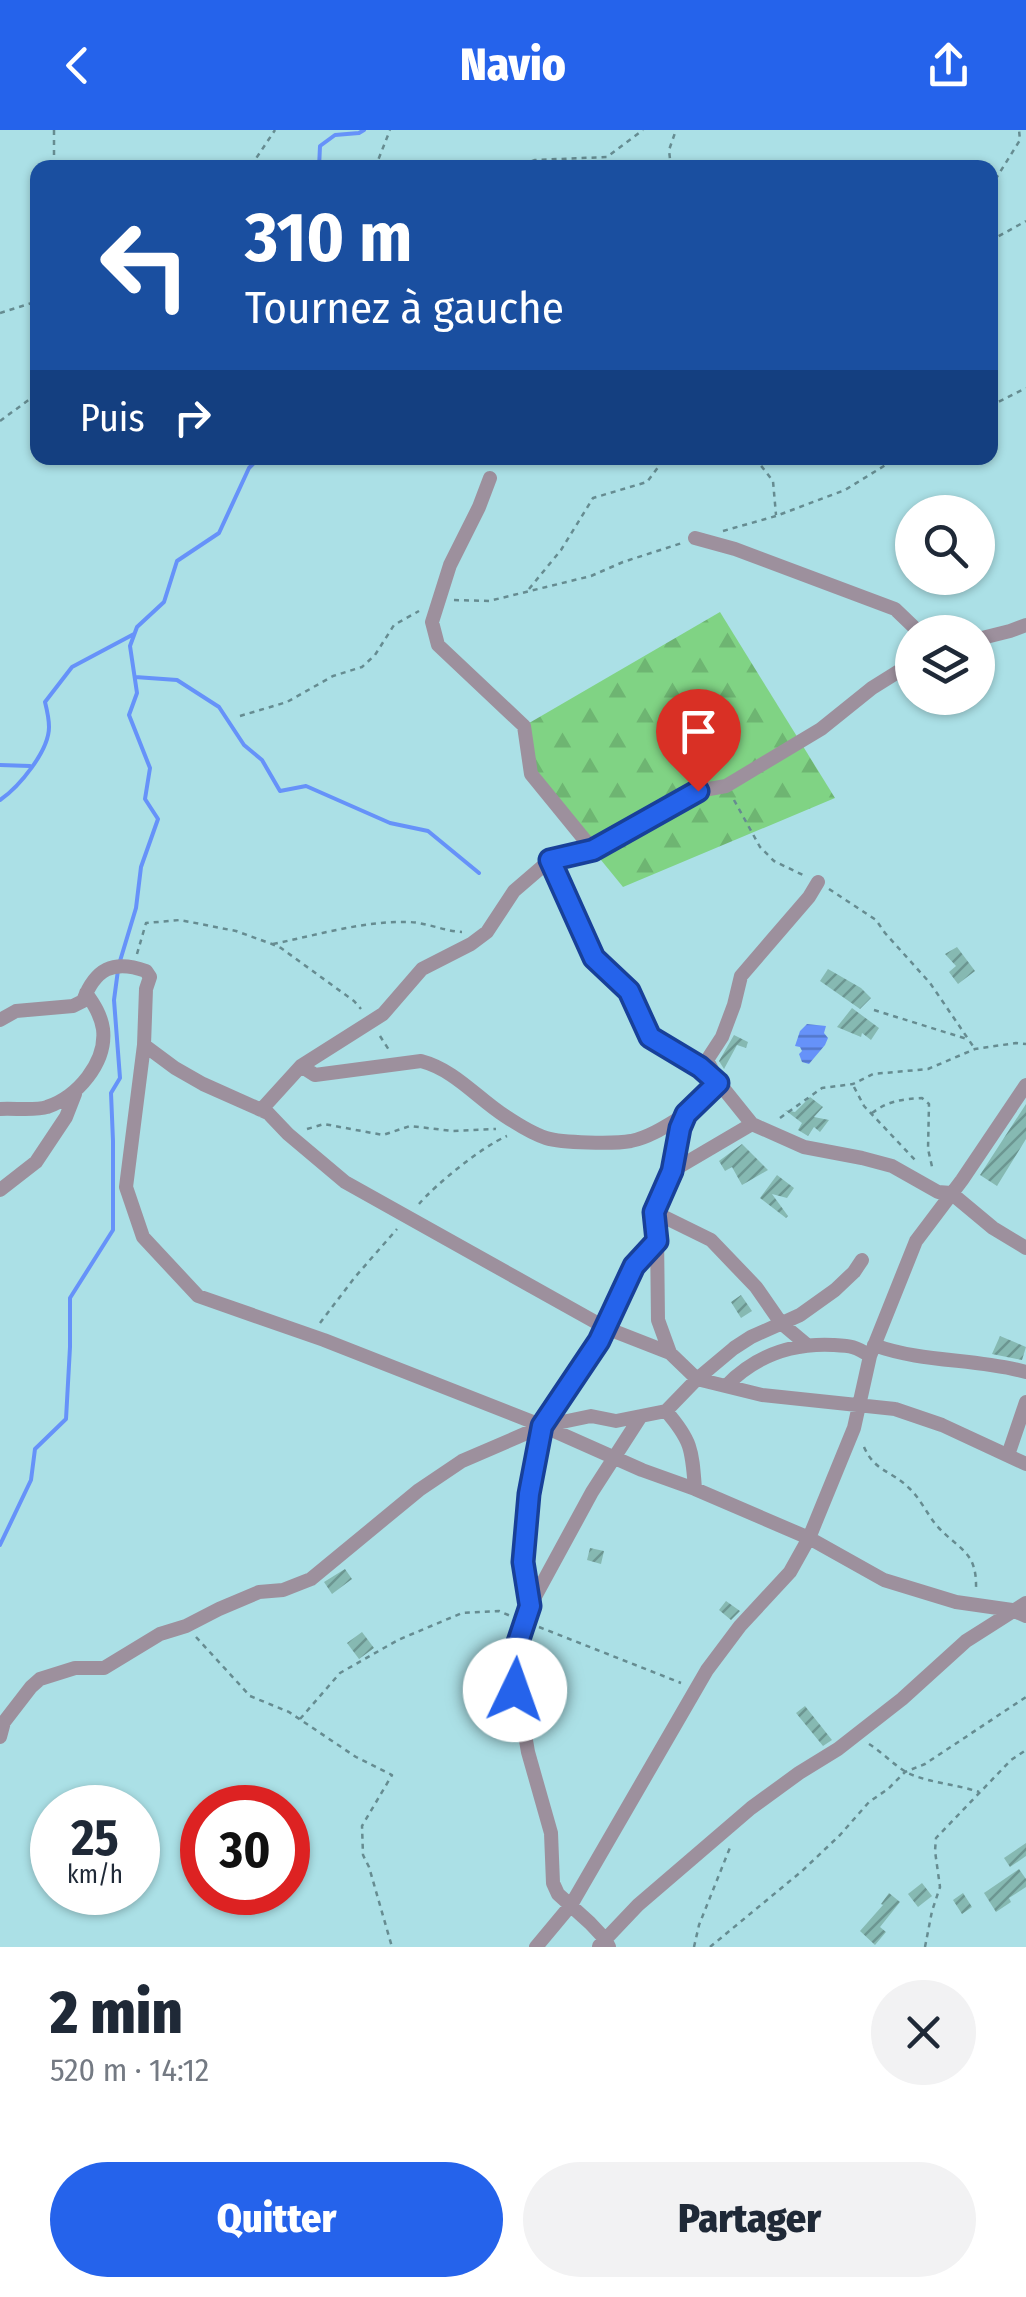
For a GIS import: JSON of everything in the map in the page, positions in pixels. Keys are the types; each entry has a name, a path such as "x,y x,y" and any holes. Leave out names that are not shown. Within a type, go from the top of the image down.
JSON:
{"street":[{"path":"490,478 480,507 450,565 432,622 438,645 524,726 531,774 593,850"},
{"path":"695,538 735,549 895,609 901,615"},
{"path":"995,635 1026,625"},
{"path":"262,1110 302,1066 383,1014 422,969 487,932 514,891 550,860 593,850 698,791 726,786 821,729 895,673"},
{"path":"550,860 594,958 629,991 650,1037 700,1067 752,1124 804,1147 892,1166 944,1192 1026,1248"},
{"path":"718,1083 706,1060 722,1037 741,976 818,882"},
{"path":"0,1020 16,1012 73,1006 83,1001 90,983 110,968 134,966 146,971 150,977 144,1045 126,1186 143,1237 198,1296 324,1340 542,1426 808,1538 884,1580 956,1602 1021,1610"},
{"path":"0,1110 41,1110 67,1099 90,1076 103,1045 103,1028 97,1008 86,993"},
{"path":"144,1045 203,1084 268,1114 345,1182 606,1328 670,1353 697,1379 762,1395 895,1409 942,1424 1026,1464"},
{"path":"302,1066 315,1075 421,1061 463,1082 504,1116 546,1138 578,1142 629,1142 652,1134 686,1114 718,1083"},
{"path":"536,1947 570,1905 707,1670 740,1626 790,1572 854,1428 872,1351 916,1241 944,1192 1026,1085"},
{"path":"0,1190 36,1162 66,1117 76,1089"},
{"path":"670,1353 658,1320 654,1212 672,1171 686,1114"},
{"path":"672,1171 752,1124"},
{"path":"654,1212 710,1240 756,1287 782,1323 806,1344"},
{"path":"530,1606 523,1562 529,1494 542,1426 606,1328 634,1266 657,1241"},
{"path":"0,1738 4,1722 40,1679 75,1668 104,1668 160,1634 186,1626 219,1608 259,1592 283,1590 311,1579 419,1490 462,1461 542,1426 592,1416 616,1421 666,1411 734,1348 800,1315 835,1290 862,1260"},
{"path":"726,1386 765,1356 806,1344 856,1346 1026,1372"},
{"path":"1008,1455 1026,1402"},
{"path":"666,1411 688,1441 694,1489"},
{"path":"641,1416 592,1492 530,1606 512,1660 528,1752 551,1833 553,1883 558,1894 604,1944 638,1905 751,1808 908,1694 966,1641 1021,1610"}],"path":[{"path":"54,130 54,160"},
{"path":"255,160 275,130"},
{"path":"378,160 390,130"},
{"path":"536,160 607,157 643,130"},
{"path":"670,160 669,150 676,130"},
{"path":"998,175 1020,140 1018,130"},
{"path":"998,237 1026,221"},
{"path":"0,313 30,304"},
{"path":"998,402 1026,388"},
{"path":"0,421 30,399"},
{"path":"527,590 561,550 593,498 648,482 660,465"},
{"path":"760,465 773,482 776,516"},
{"path":"240,716 287,702 333,676 362,666 375,655 394,625 439,600 488,601 591,576 695,538 776,516 845,490 886,465"},
{"path":"726,786 760,847 774,861 818,882 876,920 930,983 976,1049"},
{"path":"134,966 146,923 180,920 272,944 354,1001 390,1051 406,1064"},
{"path":"272,944 351,928 410,922 449,932 487,932"},
{"path":"874,1010 969,1040"},
{"path":"777,1119 822,1088 853,1084 873,1074 928,1069 976,1049 1026,1044"},
{"path":"853,1084 864,1106 916,1161"},
{"path":"872,1113 898,1099 922,1098 929,1104 928,1148 944,1192"},
{"path":"288,1134 324,1124 383,1134 410,1126 453,1130 527,1128"},
{"path":"854,1428 869,1460 909,1488 937,1526 970,1556 977,1569 976,1588 988,1596"},
{"path":"300,1719 340,1673 398,1640 462,1613 499,1611 696,1689"},
{"path":"186,1626 250,1696 289,1712 356,1757 392,1775 362,1826 363,1854 392,1947"},
{"path":"710,1947 802,1871 868,1802 905,1772 924,1764 1026,1698"},
{"path":"859,1732 905,1772 980,1792"},
{"path":"925,1947 940,1887 936,1838 1011,1760 1026,1750"},
{"path":"694,1947 699,1925 736,1836"}],"green space":[{"path":"720,612 835,798 623,887 531,774 524,726"}],"water":[{"path":"807,1024 826,1026 824,1033 828,1038 809,1064 802,1062 802,1051 795,1046"}],"building":[{"path":"957,947 975,971 958,984 949,972 956,966 945,954"},
{"path":"828,969 871,998 860,1009 820,981"},
{"path":"852,1008 879,1028 871,1040 862,1033 861,1037 837,1027"},
{"path":"734,1035 748,1042 746,1048 737,1045 724,1069 719,1061"},
{"path":"810,1097 823,1107 814,1117 829,1120 820,1132 814,1127 808,1136 798,1130 802,1123 785,1110 795,1112"},
{"path":"1026,1104 1026,1139 997,1186 980,1175"},
{"path":"742,1144 768,1170 742,1185 732,1167 725,1171 719,1161"},
{"path":"777,1175 794,1188 787,1198 772,1194 786,1218 760,1198"},
{"path":"741,1295 752,1311 741,1318 731,1302"},
{"path":"1000,1336 1026,1347 1022,1360 992,1354"},
{"path":"590,1548 604,1551 601,1564 587,1560"},
{"path":"345,1569 352,1579 332,1594 324,1582"},
{"path":"726,1601 740,1611 731,1620 719,1610"},
{"path":"362,1632 374,1648 359,1659 347,1643"},
{"path":"805,1706 832,1740 823,1746 796,1713"},
{"path":"1026,1843 1026,1856 1010,1867 1004,1858"},
{"path":"1019,1869 1026,1887 996,1912 984,1893"},
{"path":"922,1883 932,1896 918,1907 908,1894"},
{"path":"889,1893 900,1902 880,1927 886,1932 875,1945 860,1931"},
{"path":"963,1893 972,1907 962,1914 953,1900"}],"waterway":[{"path":"319,160 320,146 335,135 364,130"},
{"path":"120,961 136,908 141,867 158,819 145,799 150,768 129,715 137,693 130,646 137,627 164,602 177,561 219,533 252,465"},
{"path":"0,800 39,757 49,727 45,702 72,667 134,634"},
{"path":"135,677 177,680 219,707 244,745 262,760 280,791 306,786 390,823 428,831 479,873"},
{"path":"0,765 30,766"},
{"path":"0,1545 31,1480 35,1449 66,1419 70,1298 113,1230 111,1093 120,1078 114,1000 118,970"}],"route":[{"path":"515,1690 512,1660 530,1606 523,1562 529,1494 542,1426 599,1341 634,1266 657,1241 654,1212 672,1171 680,1128 686,1114 718,1083 700,1067 650,1037 629,991 594,958 550,860 593,850 698,791"}]}
